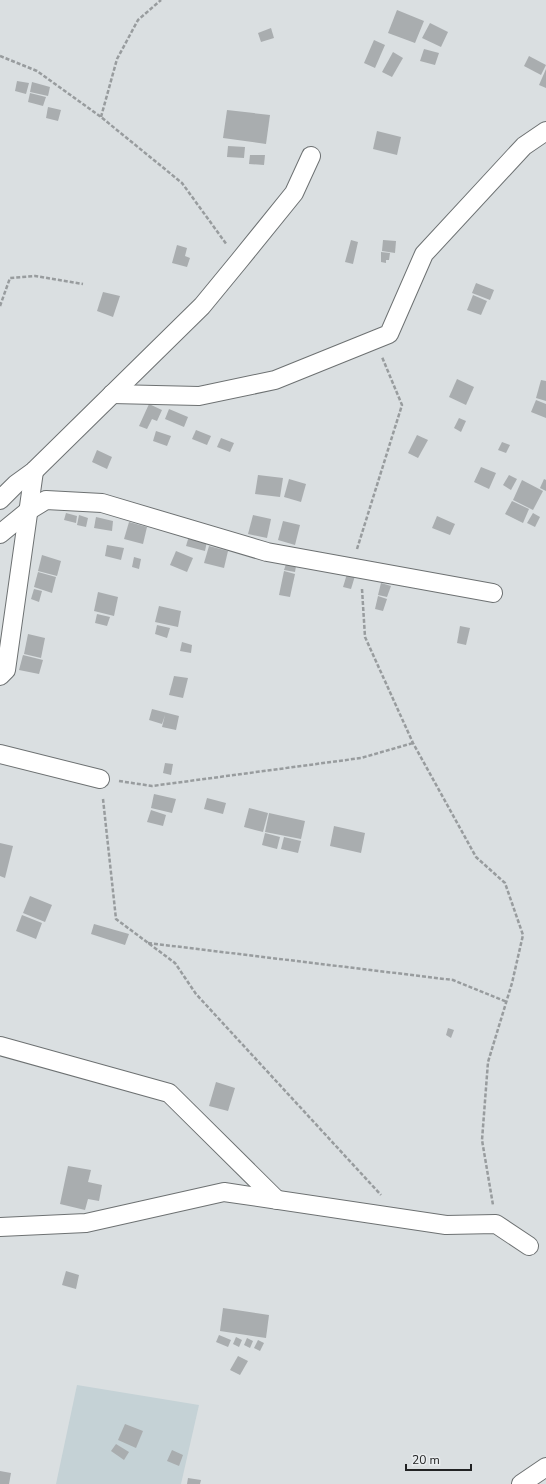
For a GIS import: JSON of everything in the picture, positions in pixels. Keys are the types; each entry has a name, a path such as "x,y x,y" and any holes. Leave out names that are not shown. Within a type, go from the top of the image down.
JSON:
{"street":[{"path":"112,394 199,396 274,380 389,334 424,254 524,146 546,131"},
{"path":"0,500 16,484 34,471 202,306 294,193 311,156"},
{"path":"0,676 6,670 34,471"},
{"path":"0,534 28,511 46,500 102,503 266,552 493,593"},
{"path":"0,754 100,779"},
{"path":"0,1046 169,1093 277,1200"},
{"path":"0,1227 86,1223 224,1192 446,1225 496,1224 529,1246"},
{"path":"521,1484 546,1467"}],"path":[{"path":"101,117 117,60 138,20 161,0"},
{"path":"0,56 37,71 101,117 182,182 239,261"},
{"path":"0,306 10,278 35,276 83,284"},
{"path":"375,339 402,405 356,547 360,568 365,637 413,743 476,857 505,883 524,935 512,983 488,1062 482,1140 496,1224"},
{"path":"382,1196 196,994 175,963 116,919 100,779 152,786 361,758 413,743"},
{"path":"148,943 453,980 506,1002"}],"shaded area":[{"path":"77,1385 199,1405 181,1484 56,1484"}],"building":[{"path":"397,10 424,21 415,43 388,33"},
{"path":"430,23 448,32 441,47 422,38"},
{"path":"271,28 274,38 261,42 258,33"},
{"path":"374,40 385,45 375,68 364,63"},
{"path":"424,49 439,53 435,65 420,61"},
{"path":"393,52 403,58 392,77 382,72"},
{"path":"529,56 546,65 541,75 524,66"},
{"path":"546,69 546,88 539,85"},
{"path":"17,81 29,83 26,94 15,91"},
{"path":"32,82 50,87 48,96 30,92"},
{"path":"30,93 46,97 43,106 28,102"},
{"path":"48,107 61,110 58,121 46,118"},
{"path":"227,110 270,115 266,144 223,138"},
{"path":"377,131 401,137 397,155 373,149"},
{"path":"228,146 245,147 244,158 227,157"},
{"path":"250,155 265,155 264,165 249,164"},
{"path":"351,240 358,242 353,264 345,262"},
{"path":"383,240 396,241 395,253 382,251"},
{"path":"177,245 187,248 185,256 190,258 187,267 172,263"},
{"path":"381,252 390,253 389,260 386,260 386,263 381,262"},
{"path":"476,283 494,290 490,300 472,293"},
{"path":"103,292 120,296 113,317 97,311"},
{"path":"473,295 487,301 481,315 467,310"},
{"path":"457,379 474,387 466,405 449,397"},
{"path":"541,380 546,381 546,401 536,398"},
{"path":"536,400 546,404 546,418 531,412"},
{"path":"149,404 162,410 157,421 152,419 147,429 139,426"},
{"path":"169,409 188,417 184,427 165,419"},
{"path":"459,418 466,421 461,432 454,428"},
{"path":"196,430 211,436 207,445 192,439"},
{"path":"156,431 171,436 167,446 153,441"},
{"path":"417,435 428,440 418,458 408,453"},
{"path":"221,438 234,443 230,452 217,447"},
{"path":"502,442 510,445 506,453 498,450"},
{"path":"97,450 112,457 107,469 92,462"},
{"path":"481,467 496,473 489,489 474,482"},
{"path":"258,475 283,478 280,497 255,494"},
{"path":"509,475 517,479 511,490 503,485"},
{"path":"289,479 306,484 301,502 284,497"},
{"path":"544,479 546,480 546,491 540,488"},
{"path":"522,480 543,491 533,510 513,500"},
{"path":"512,501 529,509 523,523 505,514"},
{"path":"66,513 77,516 76,523 64,520"},
{"path":"533,513 540,517 535,527 527,523"},
{"path":"79,515 88,518 86,527 77,525"},
{"path":"253,515 271,519 267,538 248,534"},
{"path":"437,516 455,524 450,535 432,528"},
{"path":"96,517 113,521 112,531 94,528"},
{"path":"283,521 300,525 295,545 278,540"},
{"path":"129,522 147,527 143,544 124,539"},
{"path":"189,536 207,541 205,551 186,546"},
{"path":"107,545 124,548 121,560 105,556"},
{"path":"209,546 228,551 224,568 204,563"},
{"path":"176,551 193,558 187,572 170,565"},
{"path":"42,555 61,561 57,576 38,571"},
{"path":"134,557 141,559 139,569 132,567"},
{"path":"286,564 296,566 295,572 284,570"},
{"path":"284,571 295,574 290,597 279,595"},
{"path":"38,572 56,577 52,593 34,587"},
{"path":"347,574 355,576 351,589 343,587"},
{"path":"381,583 391,586 387,597 378,595"},
{"path":"34,589 42,591 39,602 31,599"},
{"path":"98,592 118,597 114,616 94,611"},
{"path":"378,596 387,599 383,611 375,609"},
{"path":"159,606 181,611 178,627 155,622"},
{"path":"97,614 110,617 107,626 95,623"},
{"path":"157,625 170,628 167,638 155,634"},
{"path":"460,626 470,628 466,645 457,643"},
{"path":"28,634 45,638 41,658 24,654"},
{"path":"182,642 192,645 191,653 180,651"},
{"path":"23,655 43,660 39,674 19,670"},
{"path":"174,676 188,678 183,698 169,695"},
{"path":"152,709 179,716 176,730 162,727 165,715 162,724 149,720"},
{"path":"165,763 173,764 171,775 163,773"},
{"path":"154,794 176,799 172,813 151,808"},
{"path":"207,798 226,803 223,814 204,809"},
{"path":"249,808 268,813 263,832 244,827"},
{"path":"151,810 166,815 163,826 147,822"},
{"path":"269,813 305,821 301,839 265,832"},
{"path":"334,826 365,833 361,853 330,846"},
{"path":"265,833 280,837 277,849 262,845"},
{"path":"284,837 301,841 298,853 281,849"},
{"path":"0,843 13,846 5,878 0,876"},
{"path":"30,896 52,905 45,922 23,913"},
{"path":"22,915 42,923 36,939 16,931"},
{"path":"94,924 129,934 125,945 91,934"},
{"path":"448,1028 454,1030 451,1038 446,1035"},
{"path":"216,1082 235,1088 228,1111 209,1106"},
{"path":"68,1166 91,1170 88,1182 102,1185 99,1201 88,1199 85,1210 60,1204"},
{"path":"66,1271 79,1275 76,1289 62,1285"},
{"path":"223,1308 269,1315 266,1338 220,1331"},
{"path":"219,1335 231,1340 228,1347 216,1342"},
{"path":"236,1337 242,1340 239,1347 233,1344"},
{"path":"247,1338 253,1341 250,1348 244,1345"},
{"path":"258,1340 264,1343 260,1351 254,1348"},
{"path":"238,1356 248,1361 240,1375 230,1370"},
{"path":"125,1424 143,1431 136,1448 118,1440"},
{"path":"116,1444 129,1452 124,1460 111,1451"},
{"path":"172,1450 183,1455 179,1466 167,1461"},
{"path":"0,1471 11,1473 9,1484 0,1484"},
{"path":"188,1478 201,1480 200,1484 187,1484"}]}
